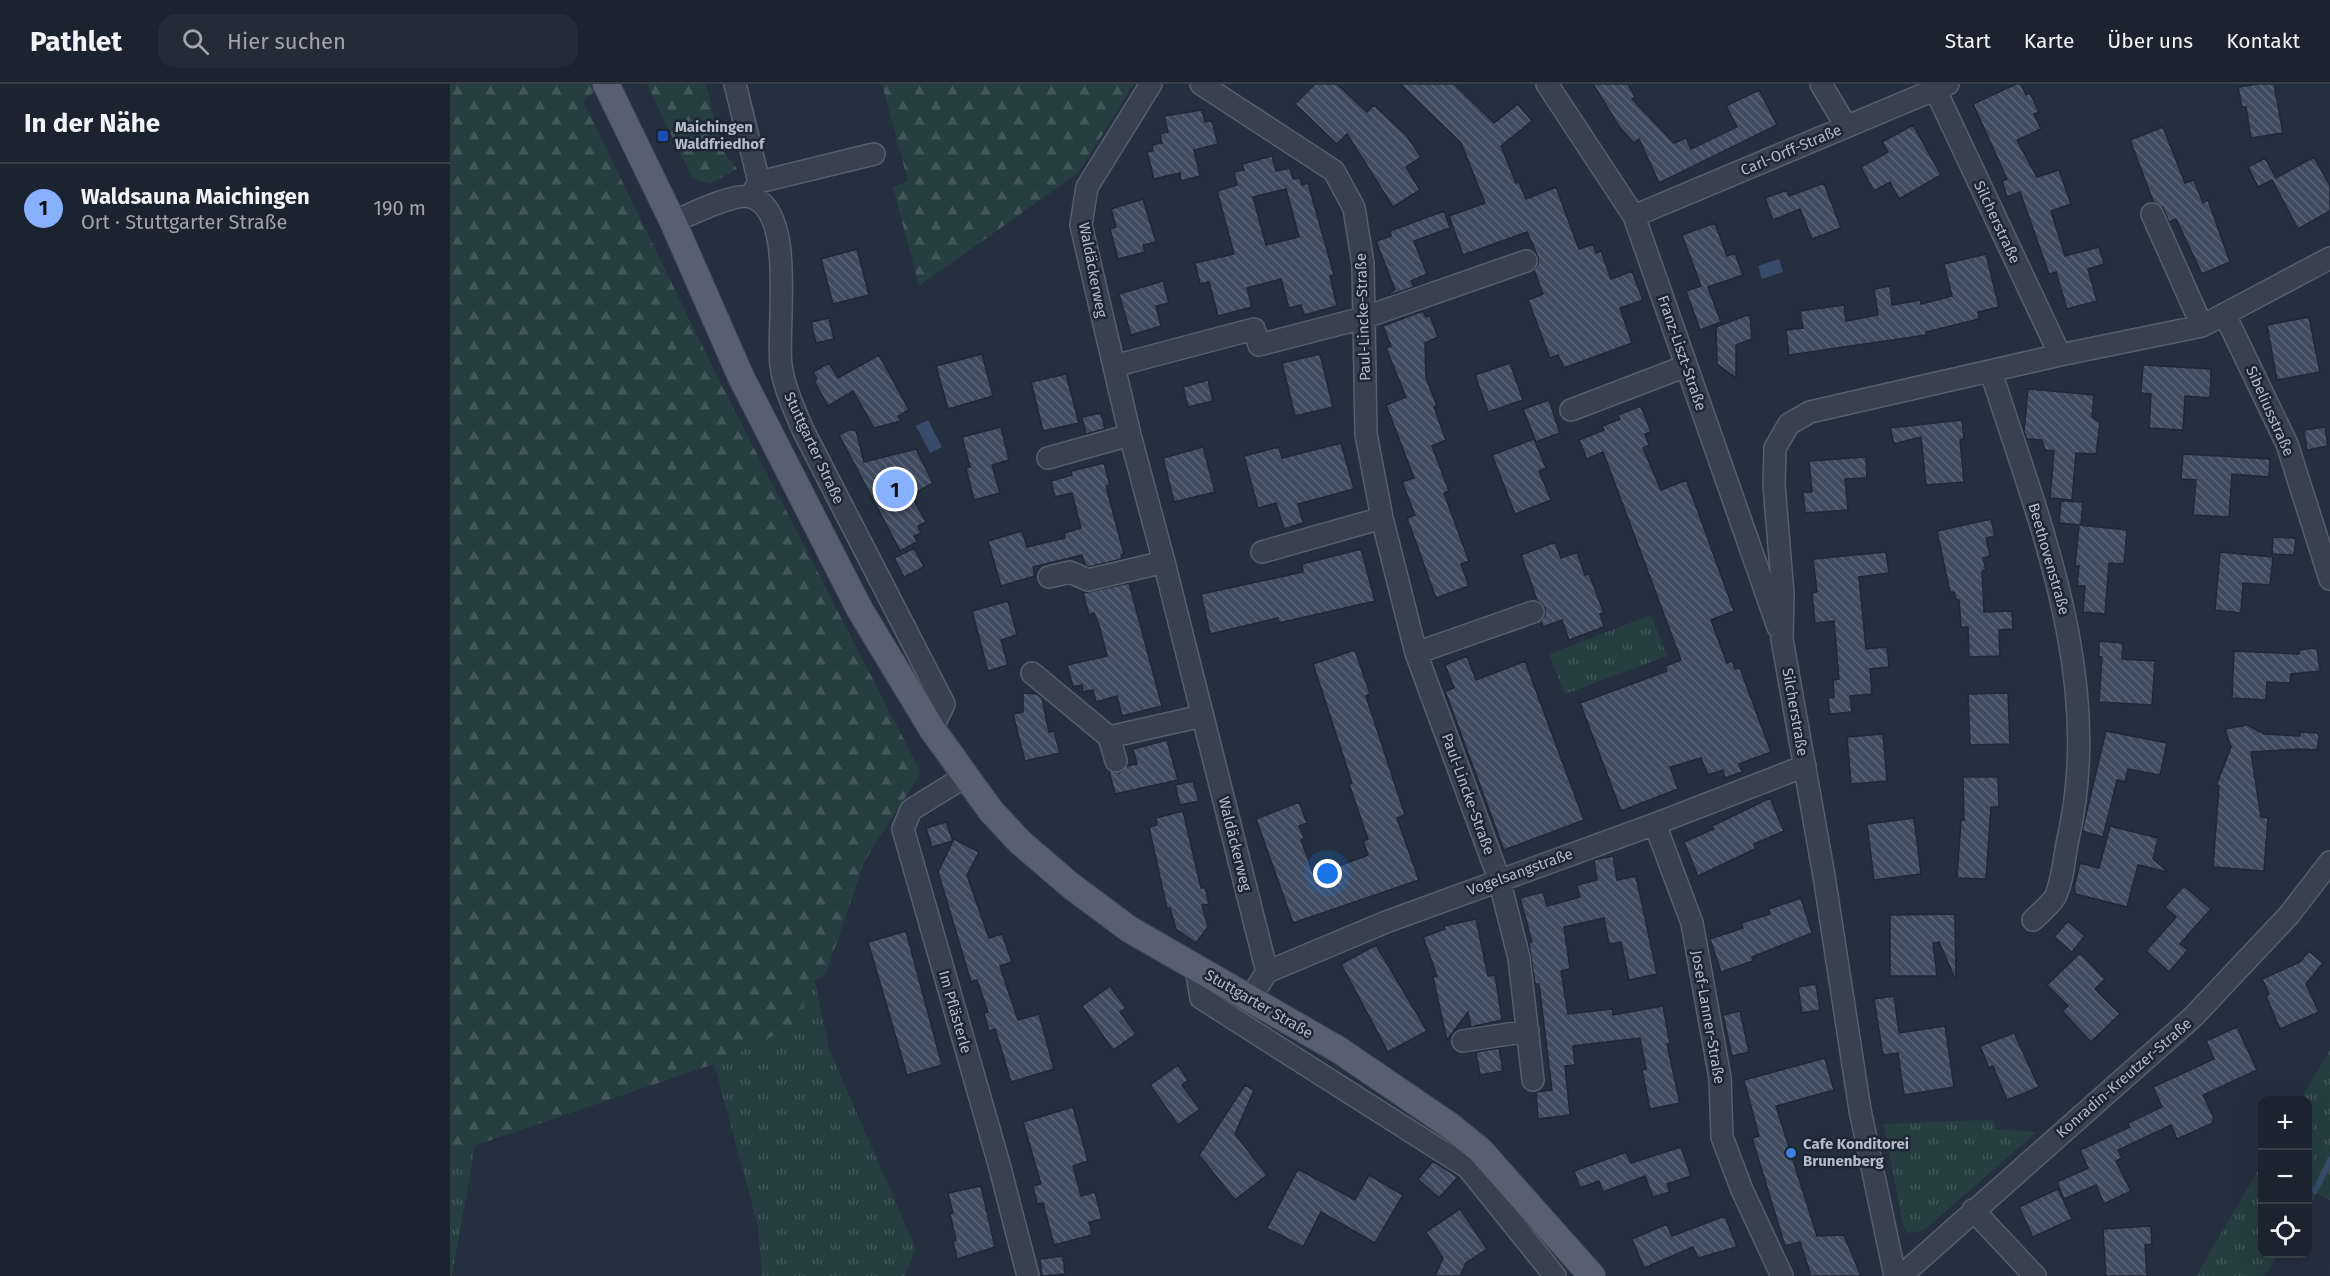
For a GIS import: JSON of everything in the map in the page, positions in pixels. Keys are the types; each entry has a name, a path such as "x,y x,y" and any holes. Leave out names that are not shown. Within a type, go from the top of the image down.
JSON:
{"main road":[{"name":"Stuttgarter Straße","path":"606,84 673,222 741,377 822,536 860,609 932,729 964,777 1020,842 1070,885 1129,929 1250,998 1396,1087 1480,1150 1592,1276"}],"street":[{"path":"735,84 755,189"},
{"name":"Waldäckerweg","path":"1150,84 1087,187 1081,225 1130,435 1267,972"},
{"name":"Paul-Lincke-Straße","path":"1201,84 1334,171 1354,208 1363,264 1366,434 1382,518 1416,653 1499,879 1519,958 1533,1080"},
{"name":"Franz-Liszt-Straße","path":"1546,84 1634,216 1782,639"},
{"path":"1821,84 1846,126"},
{"name":"Carl-Orff-Straße","path":"1634,216 1942,87"},
{"name":"Silcherstraße","path":"1942,87 2060,355"},
{"path":"673,222 755,189 874,153"},
{"name":"Stuttgarter Straße","path":"755,189 774,224 779,247 782,269 780,362 784,384 803,429 944,704 932,729"},
{"path":"2152,214 2202,326"},
{"name":"Silcherstraße","path":"1894,1276 1860,1110 1805,766 1782,639 1784,594 1774,484 1775,448 1789,424 1810,412 2060,355 2202,326 2330,258"},
{"path":"1114,366 1254,329 1258,345 1363,318 1526,261"},
{"name":"Sibeliusstraße","path":"2225,315 2287,444 2330,579"},
{"path":"1571,410 1686,366"},
{"name":"Beethovenstraße","path":"1991,372 2057,578 2072,649 2078,727 2076,786 2070,828 2054,897 2033,921"},
{"path":"1048,458 1130,435"},
{"path":"1262,552 1382,518"},
{"path":"1049,577 1070,572 1088,580 1164,562"},
{"path":"1416,653 1533,612"},
{"path":"1032,673 1109,737 1116,761"},
{"path":"1109,737 1202,716"},
{"name":"Vogelsangstraße","path":"1267,972 1499,879 1655,824 1805,766"},
{"name":"Im Pflästerle","path":"964,777 912,810 903,829 999,1164 1028,1276"},
{"name":"Josef-Lanner-Straße","path":"1655,824 1692,924 1720,1078 1722,1137 1742,1190 1782,1276"},
{"name":"Konradin-Kreutzer-Straße","path":"1900,1276 2193,1017 2289,915 2330,862"},
{"path":"1196,968 1201,998 1468,1168 1555,1276"},
{"path":"1250,998 1267,972"},
{"path":"1463,1041 1528,1031"},
{"path":"1973,1210 2036,1276"}],"green space":[{"path":"450,84 602,84 583,101 715,372 921,773 865,860 826,973 815,981 791,1027 714,1064 450,1154"},
{"path":"647,84 706,84 723,151 737,169 710,184 692,178"},
{"path":"882,84 1134,84 1078,173 919,286 893,187 908,181"},
{"path":"1651,615 1667,656 1565,694 1549,654"},
{"path":"815,981 829,1049 916,1249 905,1276 762,1276 758,1226 714,1064 790,1027"},
{"path":"2330,1050 2330,1200 2317,1194 2312,1202 2312,1096 2302,1096"},
{"path":"1995,1121 1995,1129 2037,1132 1923,1231 1907,1233 1902,1221 1884,1124"},
{"path":"475,1146 452,1276 450,1276 450,1154"},
{"path":"2258,1171 2258,1258 2276,1258 2264,1276 2196,1276"}],"water":[{"path":"1779,259 1783,272 1762,279 1758,266"},
{"path":"928,420 942,447 930,453 916,426"}],"building":[{"path":"1315,84 1337,84 1367,112 1374,105 1407,136 1421,157 1406,167 1420,190 1393,207 1347,134 1337,144 1295,104"},
{"path":"1400,84 1454,84 1494,123 1518,104 1532,121 1501,146 1516,183 1519,182 1526,199 1556,187 1579,249 1593,244 1596,253 1601,251 1611,279 1632,271 1643,300 1620,308 1632,343 1564,368 1558,355 1550,358 1528,300 1543,294 1534,270 1538,264 1538,257 1527,232 1463,255 1449,216 1485,203 1461,143"},
{"path":"1593,84 1628,84 1635,97 1632,99 1674,143 1686,138 1691,149 1737,127 1726,106 1759,90 1777,125 1659,183 1639,139 1634,143 1620,128"},
{"path":"2016,84 2021,84 2026,95 2030,93 2039,112 2034,114 2041,129 2017,140 2037,177 2059,170 2071,204 2051,211 2065,256 2099,247 2104,264 2088,269 2097,301 2067,309 2056,272 2049,274 2020,192 2007,197 2002,181 2007,179 1973,104"},
{"path":"2274,84 2283,133 2251,138 2246,107 2242,107 2238,87"},
{"path":"1202,110 1205,122 1212,121 1218,144 1194,150 1200,176 1181,181 1180,173 1154,179 1147,152 1153,151 1152,145 1162,143 1160,134 1168,132 1164,116"},
{"path":"1913,125 1941,175 1899,199 1890,182 1874,191 1861,167 1888,152 1882,142"},
{"path":"2163,127 2185,183 2194,180 2203,203 2208,200 2230,262 2202,274 2176,219 2169,222 2163,208 2153,201 2130,140"},
{"path":"1272,156 1276,171 1290,168 1293,179 1300,178 1302,185 1308,183 1334,275 1330,276 1337,306 1304,315 1301,305 1289,308 1281,279 1247,288 1252,307 1218,316 1209,282 1200,284 1195,263 1234,254 1217,191 1237,185 1234,172 1244,170 1242,164","holes":["1286,189 1299,237 1266,245 1253,197"]},
{"path":"2314,157 2330,186 2330,211 2298,229 2272,180 2258,187 2248,167 2265,158 2276,178"},
{"path":"1824,183 1841,228 1812,239 1800,209 1773,220 1765,198 1787,190 1789,196"},
{"path":"1143,199 1156,242 1143,245 1145,252 1118,259 1110,229 1116,227 1111,209"},
{"path":"1444,211 1450,228 1414,241 1427,274 1411,281 1414,287 1390,295 1389,293 1395,290 1376,241 1391,236 1390,231"},
{"path":"1715,223 1727,256 1735,253 1743,275 1708,287 1721,322 1700,330 1686,291 1701,286 1682,235"},
{"path":"857,249 869,295 833,304 821,259"},
{"path":"1986,254 1999,307 1978,312 1979,319 1926,332 1926,335 1789,355 1786,330 1803,328 1800,311 1844,305 1846,321 1878,315 1874,289 1890,286 1892,305 1920,300 1921,304 1952,296 1944,264"},
{"path":"1163,281 1169,303 1156,306 1161,326 1131,335 1119,294"},
{"path":"1423,311 1426,317 1430,316 1438,337 1425,343 1426,377 1446,440 1432,446 1449,491 1444,493 1469,561 1461,564 1469,586 1436,598 1407,518 1415,515 1402,482 1414,478 1386,405 1406,397 1386,348 1391,346 1383,326"},
{"path":"1750,314 1752,339 1736,345 1736,378 1717,364 1716,327"},
{"path":"2309,317 2320,372 2277,380 2267,325"},
{"path":"829,318 834,339 816,343 811,322"},
{"path":"982,354 993,396 948,409 936,366"},
{"path":"1320,354 1333,407 1295,416 1282,363"},
{"path":"879,355 909,410 898,416 901,421 874,428 853,391 828,406 814,381 817,379 813,372 829,363 838,378"},
{"path":"1510,363 1523,400 1488,412 1475,375"},
{"path":"2143,365 2211,369 2210,398 2185,396 2183,430 2149,428 2151,394 2141,393"},
{"path":"1066,374 1079,423 1043,431 1031,382"},
{"path":"1208,380 1213,401 1188,407 1183,387"},
{"path":"2028,389 2094,395 2092,417 2100,423 2096,454 2076,453 2072,500 2050,498 2054,451 2045,450 2042,440 2027,439 2024,432"},
{"path":"1549,400 1560,433 1536,442 1523,409"},
{"path":"1641,406 1651,432 1645,434 1649,445 1643,448 1661,490 1686,480 1696,506 1734,611 1711,620 1727,663 1732,661 1735,669 1740,668 1771,752 1739,764 1742,772 1725,778 1723,770 1708,775 1701,758 1670,767 1678,789 1621,811 1580,703 1667,671 1665,666 1681,660 1603,452 1587,459 1579,440 1604,430 1602,426 1620,419 1618,415"},
{"path":"1101,413 1105,429 1086,434 1082,417"},
{"path":"1962,420 1964,439 1960,440 1964,482 1926,485 1921,437 1894,444 1890,428"},
{"path":"1001,427 1009,460 992,465 1000,493 974,500 966,468 970,467 962,437"},
{"path":"2325,427 2328,446 2307,450 2304,430"},
{"path":"848,430 856,430 864,462 916,449 933,483 911,495 926,522 918,526 921,533 914,536 917,542 900,551 839,435"},
{"path":"1534,439 1546,468 1539,471 1551,500 1515,514 1492,455"},
{"path":"1341,443 1354,489 1298,504 1303,523 1284,529 1276,503 1258,508 1244,456 1279,447 1282,458"},
{"path":"1203,447 1215,492 1174,502 1163,458"},
{"path":"2183,454 2270,459 2269,477 2232,474 2229,517 2193,515 2196,480 2181,479"},
{"path":"1866,457 1867,478 1845,479 1848,510 1805,513 1803,492 1812,492 1809,461"},
{"path":"1104,463 1110,485 1106,486 1124,554 1121,555 1122,559 1089,567 1085,565 1082,555 1033,567 1035,576 1001,586 988,541 1022,531 1027,547 1065,538 1064,533 1081,528 1072,493 1055,497 1051,481 1072,475 1071,471"},
{"path":"2061,501 2083,502 2081,525 2059,523"},
{"path":"1991,519 1995,536 1986,538 1990,556 1983,558 1986,570 1982,571 1984,612 2012,611 2013,629 1999,630 2000,656 1969,657 1968,627 1961,627 1959,600 1956,600 1954,592 1950,592 1937,531"},
{"path":"2079,525 2127,530 2124,564 2109,563 2105,614 2083,612 2085,586 2077,586 2079,566 2075,566"},
{"path":"2273,537 2296,538 2294,555 2272,554"},
{"path":"1555,542 1561,558 1577,552 1585,575 1589,574 1604,613 1600,614 1604,627 1569,640 1562,620 1543,627 1541,621 1545,615 1545,608 1537,600 1521,555"},
{"path":"914,548 924,567 904,577 894,558"},
{"path":"1361,549 1375,601 1279,623 1278,618 1210,634 1201,594 1303,572 1302,564"},
{"path":"1886,552 1889,573 1859,577 1866,649 1887,647 1889,667 1870,669 1872,694 1850,696 1852,712 1830,714 1828,698 1834,697 1833,680 1839,679 1834,621 1815,623 1812,593 1817,592 1813,559"},
{"path":"2220,552 2273,557 2270,585 2243,583 2241,613 2215,610"},
{"path":"1129,583 1162,706 1122,716 1117,696 1096,702 1093,690 1083,692 1082,685 1073,687 1067,665 1107,656 1099,625 1094,613 1089,615 1083,593"},
{"path":"1008,601 1017,635 1001,640 1008,665 988,671 972,611"},
{"path":"2099,641 2123,643 2122,659 2155,661 2152,705 2099,702 2102,657 2099,657"},
{"path":"2317,648 2320,671 2291,674 2290,683 2267,682 2266,700 2232,698 2234,651 2299,654 2299,650"},
{"path":"1355,650 1370,694 1366,696 1405,815 1397,818 1419,880 1293,923 1256,819 1299,802 1307,823 1299,826 1304,838 1301,840 1314,875 1368,855 1363,841 1368,839 1349,784 1352,783 1313,664"},
{"path":"1467,656 1476,680 1525,661 1584,820 1504,850 1445,691 1454,688 1445,665"},
{"path":"1023,693 1037,694 1042,698 1049,732 1054,731 1060,753 1025,761 1013,714 1023,712"},
{"path":"2008,693 2010,744 1970,745 1968,694"},
{"path":"2247,725 2264,734 2300,736 2300,732 2318,733 2319,737 2317,750 2251,752 2261,817 2268,818 2264,871 2213,867 2219,786 2216,786 2231,747 2225,729"},
{"path":"2106,731 2167,743 2160,775 2128,769 2125,782 2117,780 2103,837 2082,831"},
{"path":"1883,734 1887,781 1851,784 1847,737"},
{"path":"1167,740 1178,780 1115,794 1109,771 1119,773 1127,766 1137,764 1133,749"},
{"path":"1963,777 1998,777 1999,807 1991,807 1986,879 1957,878 1961,820 1964,820"},
{"path":"1193,781 1199,801 1180,805 1175,785"},
{"path":"1770,798 1784,831 1754,844 1755,849 1698,876 1684,842 1714,829 1712,826"},
{"path":"1183,811 1201,888 1205,887 1209,904 1202,905 1208,927 1196,943 1176,929 1170,908 1167,909 1149,827 1157,825 1156,818"},
{"path":"1914,818 1921,874 1874,880 1867,824"},
{"path":"946,822 953,841 932,847 926,828"},
{"path":"2110,826 2158,838 2153,859 2168,872 2138,865 2127,907 2076,894 2074,887 2080,863 2099,868"},
{"path":"954,839 979,852 967,875 989,938 1002,934 1012,962 1000,966 1018,1020 1039,1014 1054,1069 1011,1082 995,1029 989,1031 984,1013 988,1012 977,980 971,982 938,872"},
{"path":"1613,856 1617,880 1636,876 1657,974 1629,980 1621,942 1609,944 1604,918 1564,927 1570,969 1561,971 1568,1014 1612,1009 1613,1015 1663,1006 1670,1044 1667,1044 1680,1103 1650,1109 1642,1070 1646,1069 1640,1038 1573,1046 1575,1065 1565,1066 1570,1115 1538,1119 1536,1092 1552,1090 1539,984 1535,984 1529,943 1532,942 1520,898 1543,892 1547,906 1580,897 1577,885 1597,880 1594,860"},
{"path":"2184,886 2211,909 2180,944 2188,950 2169,972 2146,951 2176,917 2165,907"},
{"path":"1801,898 1812,933 1752,957 1753,961 1721,972 1710,939 1743,928 1741,923 1770,914 1769,909"},
{"path":"1955,914 1956,981 1939,942 1933,943 1937,976 1890,976 1890,915"},
{"path":"1476,919 1488,976 1495,975 1502,1020 1471,1027 1468,1012 1447,1040 1433,977 1437,976 1423,937 1445,929 1444,926"},
{"path":"2068,921 2085,936 2072,952 2054,937"},
{"path":"906,931 942,1065 907,1075 868,942"},
{"path":"1376,945 1427,1031 1388,1052 1341,964"},
{"path":"2309,951 2323,963 2306,984 2319,1012 2280,1029 2266,996 2269,994 2262,979 2300,962"},
{"path":"2080,953 2105,979 2095,989 2120,1014 2091,1042 2062,1011 2068,1006 2047,985"},
{"path":"1816,984 1820,1010 1802,1013 1798,987"},
{"path":"1110,986 1126,1008 1120,1012 1136,1034 1113,1050 1082,1006"},
{"path":"1894,996 1899,1033 1945,1026 1954,1087 1904,1095 1898,1053 1883,1055 1874,999"},
{"path":"1740,1011 1749,1052 1732,1056 1723,1015"},
{"path":"2237,1027 2257,1070 2203,1095 2213,1116 2213,1123 2177,1139 2171,1125 2118,1150 2122,1158 2116,1161 2131,1191 2104,1204 2096,1185 2064,1199 2057,1182 2088,1168 2080,1150 2130,1127 2128,1123 2162,1107 2153,1087 2214,1059 2206,1041"},
{"path":"2014,1033 2039,1087 2007,1100 1993,1066 1989,1068 1980,1046"},
{"path":"1499,1048 1503,1071 1480,1075 1476,1052"},
{"path":"1825,1058 1834,1090 1776,1106 1817,1236 1844,1235 1861,1276 1811,1276 1800,1242 1785,1246 1752,1138 1759,1136 1744,1080"},
{"path":"1178,1065 1188,1080 1182,1085 1200,1109 1178,1125 1150,1085"},
{"path":"1245,1085 1254,1090 1235,1134 1267,1175 1235,1200 1199,1155"},
{"path":"1073,1107 1088,1161 1073,1166 1081,1196 1095,1192 1102,1219 1089,1222 1092,1235 1054,1245 1043,1203 1037,1204 1033,1186 1041,1184 1023,1122"},
{"path":"1681,1147 1691,1176 1667,1184 1670,1192 1653,1197 1645,1176 1603,1192 1599,1181 1580,1188 1574,1171 1626,1152 1631,1163"},
{"path":"1433,1161 1458,1177 1439,1198 1418,1179"},
{"path":"1298,1169 1355,1200 1369,1175 1403,1195 1375,1243 1321,1212 1303,1247 1267,1228"},
{"path":"981,1186 995,1247 957,1259 953,1241 956,1240 950,1214 953,1213 948,1193"},
{"path":"2058,1189 2072,1219 2033,1237 2019,1207"},
{"path":"1460,1209 1487,1249 1466,1263 1460,1276 1435,1276 1443,1258 1426,1232"},
{"path":"1725,1216 1737,1247 1698,1258 1693,1247 1644,1268 1632,1239 1667,1224 1672,1236"},
{"path":"2151,1226 2152,1244 2145,1245 2147,1276 2106,1276 2103,1229"},
{"path":"1063,1256 1065,1274 1042,1276 1040,1259"}],"waterway":[{"path":"2315,1191 2330,1160"}],"place":[{"name":"Maichingen Waldfriedhof","path":"663,136"},
{"name":"Waldsauna Maichingen","path":"895,489"},
{"name":"Cafe Konditorei Brunenberg","path":"1791,1153"}]}
